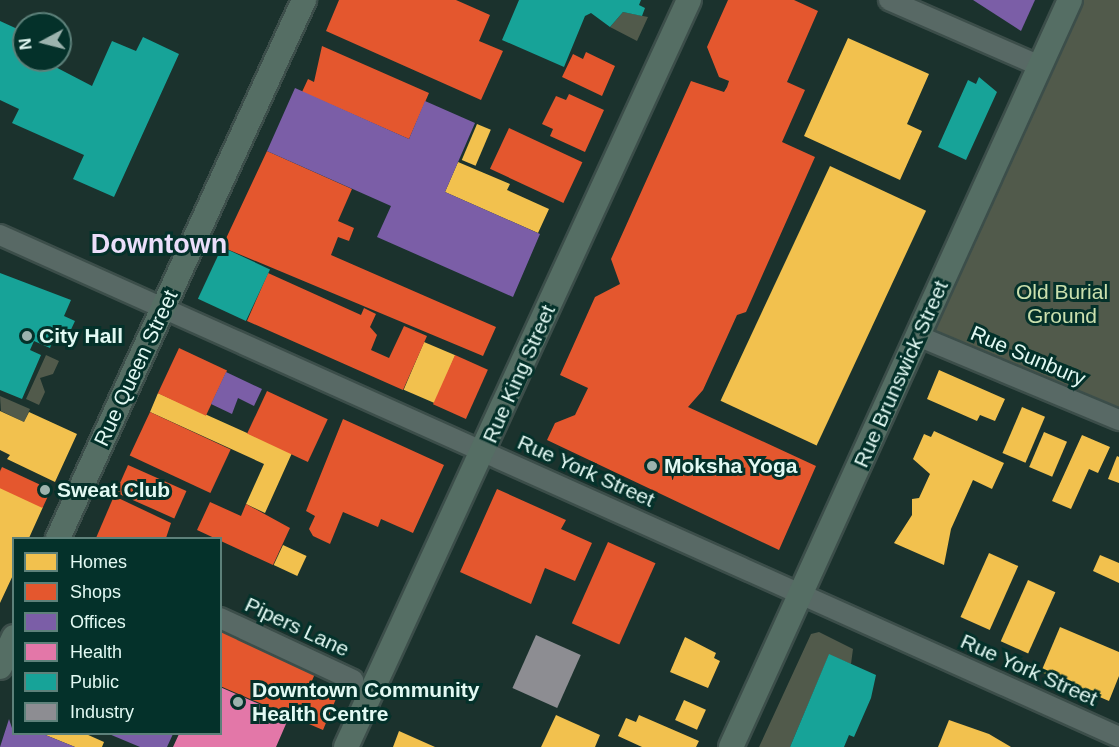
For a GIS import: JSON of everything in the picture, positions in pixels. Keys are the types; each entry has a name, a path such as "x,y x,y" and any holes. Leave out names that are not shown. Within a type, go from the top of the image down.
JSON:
{"main road":[{"name":"Rue Queen Street","path":"65,536 163,308 304,0"},
{"name":"Rue King Street","path":"346,747 484,452 689,0"},
{"name":"Rue Brunswick Street","path":"731,747 1070,0"},
{"path":"0,667 12,641"}],"street":[{"path":"889,0 1040,66"},
{"name":"Rue York Street","path":"0,235 1119,737"},
{"name":"Rue Sunbury","path":"918,336 1119,420"},
{"name":"Pipers Lane","path":"222,619 353,680"}],"green space":[{"name":"Old Burial Ground","path":"1070,0 1119,0 1119,420 918,336"},
{"path":"623,12 648,17 637,41 610,27"},
{"path":"46,355 59,361 53,374 40,378 45,392 39,405 26,399"},
{"path":"0,396 30,409 24,422 1,411"},
{"path":"819,632 853,649 851,664 829,655 790,747 759,747 811,634"}],"building: Homes":[{"path":"848,38 929,74 907,124 922,131 900,180 804,136"},
{"path":"477,124 491,130 476,166 462,160"},
{"path":"458,162 510,184 507,190 549,209 538,233 445,192"},
{"path":"830,166 926,211 817,446 721,401"},
{"path":"424,342 455,355 435,403 404,390"},
{"path":"939,370 1005,399 995,421 980,415 977,421 927,399"},
{"path":"158,393 292,453 265,513 246,504 264,464 150,412"},
{"path":"1022,407 1045,417 1025,463 1002,453"},
{"path":"0,411 24,422 29,412 77,434 55,482 7,459 10,455 0,450"},
{"path":"934,431 1004,463 992,489 973,480 951,529 944,565 894,543 912,515 912,499 919,498 930,474 913,459 924,434 931,437"},
{"path":"1044,432 1067,442 1052,477 1029,467"},
{"path":"1082,435 1110,447 1098,473 1089,469 1071,509 1052,501"},
{"path":"1117,456 1119,457 1119,483 1108,479"},
{"path":"0,487 43,507 29,537 12,537 12,577 0,603"},
{"path":"283,545 307,556 297,576 274,565"},
{"path":"989,553 1018,566 990,630 961,617"},
{"path":"1100,555 1119,563 1119,583 1093,571"},
{"path":"1028,580 1055,592 1028,653 1001,641"},
{"path":"1060,627 1119,652 1119,676 1109,701 1041,672"},
{"path":"685,637 716,653 714,658 720,661 708,688 670,672"},
{"path":"684,700 706,710 697,730 675,720"},
{"path":"556,715 600,735 595,747 541,747"},
{"path":"639,715 699,741 696,747 642,747 618,736 626,718 636,722"},
{"path":"949,720 989,734 1011,747 938,747"},
{"path":"399,731 435,747 393,747"},
{"path":"45,735 88,735 104,742 102,747 75,747"}],"building: Shops":[{"path":"339,0 456,0 490,15 479,41 503,51 481,100 326,31"},
{"path":"728,0 794,0 818,11 787,82 805,90 782,142 815,157 746,312 737,315 703,390 688,407 816,466 779,550 547,440 555,423 575,415 588,388 560,375 595,297 620,284 611,259 691,81 724,92 727,87 729,81 719,77 707,47"},
{"path":"322,46 429,93 409,139 302,92 308,79 314,82"},
{"path":"586,52 615,66 602,96 562,77 573,54 583,59"},
{"path":"569,94 604,110 585,152 550,136 553,129 542,124 556,96 566,100"},
{"path":"509,128 582,162 563,203 490,169"},
{"path":"267,151 352,189 338,221 354,228 349,241 338,237 331,255 496,327 483,356 222,247"},
{"path":"268,273 361,315 364,308 376,314 370,327 377,335 371,350 389,358 404,326 427,336 403,390 247,321"},
{"path":"179,348 227,370 206,416 158,393"},
{"path":"455,355 488,370 466,419 433,404"},
{"path":"267,391 328,419 308,462 247,434"},
{"path":"150,412 231,450 210,493 130,456"},
{"path":"343,419 444,465 413,533 381,519 378,527 343,512 330,544 313,536 309,529 315,516 306,511"},
{"path":"128,465 186,491 174,518 116,492"},
{"path":"2,467 51,490 42,508 0,488"},
{"path":"497,489 566,520 561,529 592,543 575,581 545,568 531,604 460,572"},
{"path":"114,496 171,523 166,537 96,537"},
{"path":"210,502 241,516 246,504 290,528 273,565 222,542 222,537 212,537 197,530"},
{"path":"608,542 656,563 619,644 572,623"},
{"path":"222,629 317,669 311,683 338,694 323,730 222,687"}],"building: Offices":[{"path":"973,0 1035,0 1021,31"},
{"path":"295,88 409,139 425,101 475,123 445,192 540,234 513,297 377,237 391,206 267,151"},
{"path":"226,372 262,389 254,406 238,398 232,414 211,404"},
{"path":"9,719 12,735 45,735 75,747 0,747"},
{"path":"111,735 173,735 167,747 140,747"}],"building: Health":[{"name":"Downtown Community Health Centre","path":"222,688 289,717 276,747 173,747 179,735 222,735"}],"building: Public":[{"path":"519,0 641,0 639,5 645,8 642,16 623,12 610,27 591,13 585,16 564,67 502,40"},
{"path":"0,21 12,26 12,72 65,72 92,86 112,41 136,51 143,37 179,54 114,197 73,179 84,155 12,123 19,109 0,100"},
{"path":"979,77 997,92 966,160 938,147 968,80 976,84"},
{"path":"222,247 270,269 246,321 198,299"},
{"name":"City Hall","path":"0,273 71,300 64,316 75,321 68,336 57,331 50,348 34,341 30,350 41,355 22,399 0,390"},
{"path":"829,654 876,675 871,698 854,737 849,735 844,747 790,747"}],"building: Industry":[{"path":"536,635 581,655 557,708 512,688"}],"place":[{"name":"City Hall","path":"27,336"},
{"name":"Moksha Yoga","path":"652,466"},
{"name":"Sweat Club","path":"45,490"},
{"name":"Downtown Community Health Centre","path":"238,702"}],"district":[{"name":"Downtown","path":"159,245"}]}
